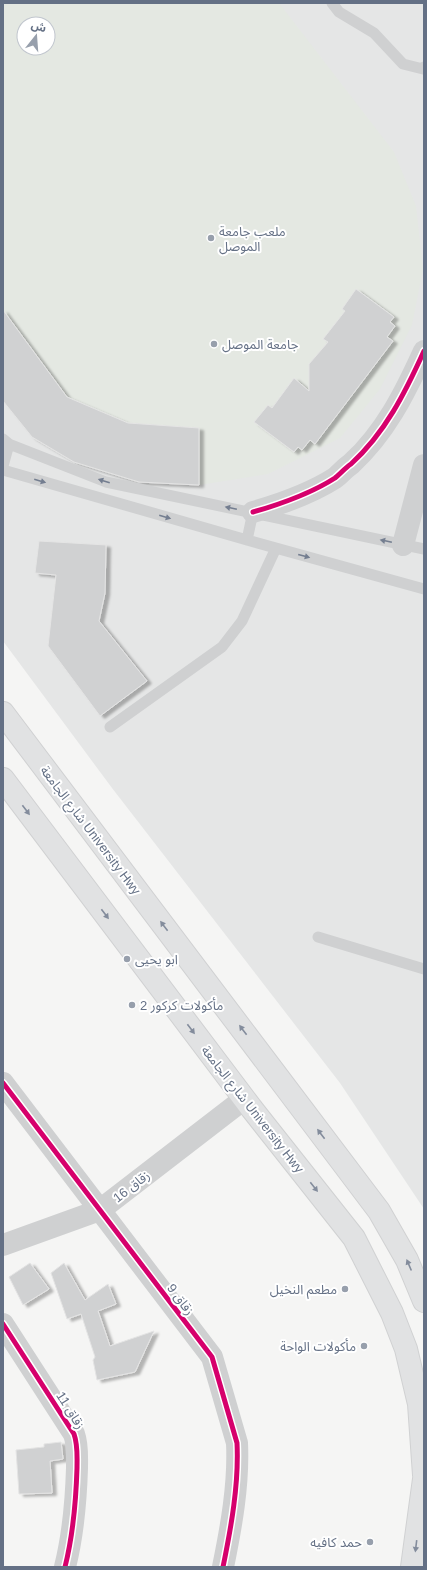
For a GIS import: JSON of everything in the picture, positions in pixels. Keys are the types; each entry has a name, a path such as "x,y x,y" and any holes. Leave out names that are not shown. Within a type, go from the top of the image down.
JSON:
{"main road":[{"name":"شارع الجامعة University Hwy","path":"3,713 380,1211 407,1260 423,1295"},
{"name":"شارع الجامعة University Hwy","path":"3,779 244,1099 354,1238 392,1313 406,1349 419,1404 424,1475"},
{"path":"412,1567 424,1479"}],"street":[{"path":"253,512 282,503 310,491 335,477 359,456 379,434 397,405 424,352"},
{"path":"414,547 424,466"},
{"name":"زقاق 9","path":"3,1084 212,1357 237,1444 238,1458 231,1528 223,1567"},
{"name":"زقاق 16","path":"3,1246 100,1210 244,1099"},
{"name":"زقاق 11","path":"3,1324 74,1434 77,1442 76,1488 69,1550 65,1567"}],"lane":[{"path":"332,3 339,12 374,33 403,64 424,68"},
{"path":"3,466 6,442 106,482 414,547"},
{"path":"3,470 424,589"},
{"path":"247,540 253,512"},
{"path":"110,727 222,647 242,621 276,548"},
{"path":"318,937 424,969"}],"shaded area":[{"name":"جامعة الموصل","path":"3,3 424,3 424,1209 340,1083 112,788 3,641"},
{"name":"ملعب جامعة الموصل","path":"3,3 279,3 394,152 416,206 423,269 412,325 380,389 340,438 268,474 199,485 139,482 74,462 32,437 3,401"}],"building":[{"path":"356,289 394,317 390,322 395,326 387,337 393,341 315,444 310,440 302,450 298,447 294,452 254,422 268,405 272,408 294,378 309,391 309,364 328,342 323,339 345,311 342,309"},
{"path":"3,310 67,397 128,423 199,428 199,485 139,482 74,462 32,437 3,401"},
{"path":"39,541 106,545 105,593 99,621 147,681 100,716 48,646 56,575 35,573"},
{"path":"30,1263 49,1289 23,1305 9,1277"},
{"path":"64,1263 85,1300 108,1284 116,1304 98,1311 110,1346 154,1331 135,1372 97,1380 93,1360 95,1357 81,1314 67,1319 51,1273"},
{"path":"61,1442 63,1459 50,1461 52,1493 19,1494 16,1450 44,1447 44,1444"}],"cycle path":[{"path":"253,512 285,502 316,489 335,478 351,464 384,426 402,397 424,351"},
{"path":"3,1083 212,1357 237,1443 236,1490 223,1567"},
{"path":"3,1324 74,1434 77,1447 77,1480 72,1530 65,1567"}],"place":[{"name":"ملعب جامعة الموصل","path":"211,238"},
{"name":"جامعة الموصل","path":"214,344"},
{"name":"ابو يحيى","path":"127,959"},
{"name":"مأكولات كركور 2","path":"132,1005"},
{"name":"مطعم النخيل","path":"345,1289"},
{"name":"مأكولات الواحة","path":"364,1346"},
{"name":"حمد كافيه","path":"370,1542"}]}
